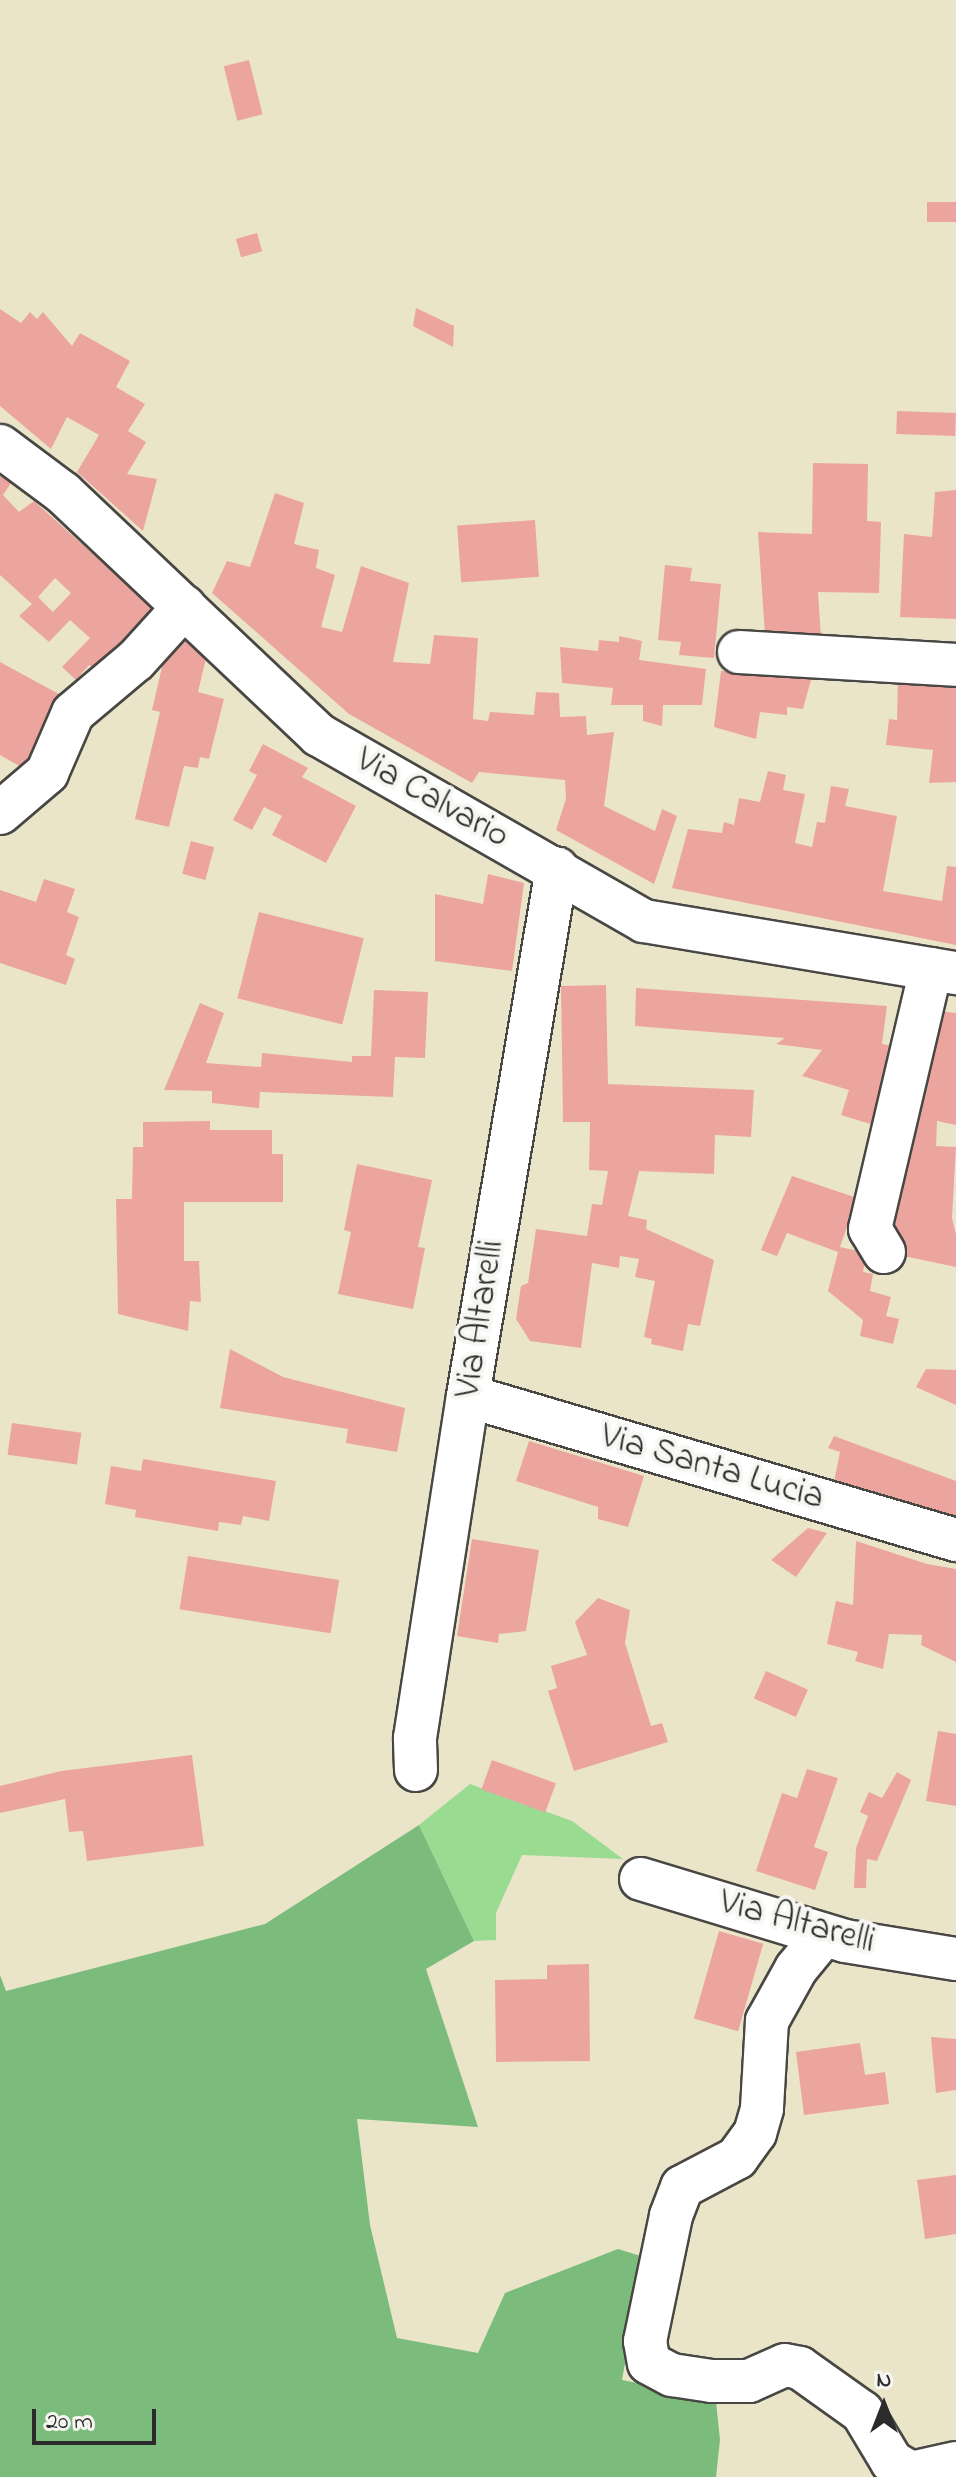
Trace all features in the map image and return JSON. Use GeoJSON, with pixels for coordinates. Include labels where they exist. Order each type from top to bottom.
{"type":"FeatureCollection","features":[{"type":"Feature","properties":{"kind":"street","name":"Via Calvario"},"geometry":{"type":"LineString","coordinates":[[0,446],[63,493],[319,735],[557,868],[644,921],[943,971]]}},
{"type":"Feature","properties":{"kind":"street"},"geometry":{"type":"LineString","coordinates":[[7,798],[47,773],[73,713],[136,660],[184,607]]}},
{"type":"Feature","properties":{"kind":"street"},"geometry":{"type":"LineString","coordinates":[[739,652],[956,665]]}},
{"type":"Feature","properties":{"kind":"street","name":"Via Altarelli"},"geometry":{"type":"LineString","coordinates":[[416,1770],[415,1738],[468,1396],[557,868]]}},
{"type":"Feature","properties":{"kind":"street"},"geometry":{"type":"LineString","coordinates":[[884,1252],[870,1229],[943,971]]}},
{"type":"Feature","properties":{"kind":"street","name":"Via Santa Lucia"},"geometry":{"type":"LineString","coordinates":[[468,1396],[956,1540]]}},
{"type":"Feature","properties":{"kind":"street","name":"Via Altarelli"},"geometry":{"type":"LineString","coordinates":[[641,1879],[824,1935],[956,1959]]}},
{"type":"Feature","properties":{"kind":"street"},"geometry":{"type":"LineString","coordinates":[[824,1935],[796,1969],[767,2021],[764,2094],[755,2133],[737,2158],[682,2187],[671,2216],[647,2326],[645,2341],[649,2363],[672,2375],[712,2381],[749,2381],[785,2365],[800,2368],[862,2412],[892,2462],[911,2473],[956,2463]]}},
{"type":"Feature","properties":{"kind":"green space"},"geometry":{"type":"Polygon","coordinates":[[[470,1784],[572,1821],[623,1859],[522,1855],[496,1913],[496,1940],[474,1941],[419,1825],[470,1784]]]}},
{"type":"Feature","properties":{"kind":"green space"},"geometry":{"type":"Polygon","coordinates":[[[419,1825],[474,1941],[426,1969],[478,2127],[357,2119],[370,2225],[397,2338],[478,2353],[505,2293],[618,2249],[644,2257],[622,2380],[684,2392],[715,2392],[720,2440],[716,2477],[0,2477],[0,1975],[6,1991],[265,1924],[419,1825]]]}},
{"type":"Feature","properties":{"kind":"building"},"geometry":{"type":"Polygon","coordinates":[[[249,60],[263,114],[237,121],[224,66],[249,60]]]}},
{"type":"Feature","properties":{"kind":"building"},"geometry":{"type":"Polygon","coordinates":[[[927,202],[956,202],[956,222],[927,222],[927,202]]]}},
{"type":"Feature","properties":{"kind":"building"},"geometry":{"type":"Polygon","coordinates":[[[257,233],[262,251],[241,257],[236,239],[257,233]]]}},
{"type":"Feature","properties":{"kind":"building"},"geometry":{"type":"Polygon","coordinates":[[[416,308],[454,326],[453,347],[413,326],[416,308]]]}},
{"type":"Feature","properties":{"kind":"building"},"geometry":{"type":"Polygon","coordinates":[[[0,309],[21,323],[30,312],[37,319],[43,312],[72,346],[80,333],[130,361],[116,387],[145,404],[128,431],[146,442],[127,474],[157,479],[143,531],[77,472],[99,435],[67,417],[51,449],[0,406],[0,309]]]}},
{"type":"Feature","properties":{"kind":"building"},"geometry":{"type":"Polygon","coordinates":[[[897,411],[956,413],[955,436],[896,434],[897,411]]]}},
{"type":"Feature","properties":{"kind":"building"},"geometry":{"type":"Polygon","coordinates":[[[813,463],[868,464],[867,521],[881,522],[879,593],[818,592],[821,638],[765,635],[758,532],[812,534],[813,463]]]}},
{"type":"Feature","properties":{"kind":"building"},"geometry":{"type":"Polygon","coordinates":[[[0,476],[11,483],[3,495],[19,512],[34,501],[160,614],[103,677],[89,665],[76,680],[62,667],[90,638],[70,620],[49,642],[19,616],[32,604],[0,575],[0,476]],[[55,578],[38,597],[53,612],[71,593],[55,578]]]}},
{"type":"Feature","properties":{"kind":"building"},"geometry":{"type":"Polygon","coordinates":[[[956,490],[956,619],[900,617],[904,534],[932,537],[935,492],[956,490]]]}},
{"type":"Feature","properties":{"kind":"building"},"geometry":{"type":"Polygon","coordinates":[[[275,493],[304,503],[294,544],[319,550],[316,568],[335,575],[321,627],[342,632],[361,566],[409,583],[393,662],[430,664],[434,635],[478,638],[473,719],[488,721],[490,712],[534,715],[536,692],[559,693],[560,717],[586,716],[587,735],[614,732],[604,806],[655,831],[662,809],[677,816],[654,884],[556,830],[566,799],[565,780],[479,772],[472,783],[349,714],[212,593],[227,561],[250,567],[275,493]]]}},
{"type":"Feature","properties":{"kind":"building"},"geometry":{"type":"Polygon","coordinates":[[[535,520],[539,577],[461,582],[457,525],[535,520]]]}},
{"type":"Feature","properties":{"kind":"building"},"geometry":{"type":"Polygon","coordinates":[[[665,565],[692,568],[690,581],[721,584],[714,658],[679,655],[681,642],[658,640],[665,565]]]}},
{"type":"Feature","properties":{"kind":"building"},"geometry":{"type":"Polygon","coordinates":[[[185,636],[206,658],[198,692],[224,699],[209,759],[200,757],[198,768],[184,766],[169,827],[135,819],[160,712],[152,710],[163,663],[185,636]]]}},
{"type":"Feature","properties":{"kind":"building"},"geometry":{"type":"Polygon","coordinates":[[[619,636],[642,641],[639,660],[706,669],[702,705],[663,705],[662,726],[643,721],[643,705],[611,705],[613,688],[562,683],[560,647],[598,651],[599,640],[619,642],[619,636]]]}},
{"type":"Feature","properties":{"kind":"building"},"geometry":{"type":"Polygon","coordinates":[[[0,662],[68,699],[28,771],[0,755],[0,662]]]}},
{"type":"Feature","properties":{"kind":"building"},"geometry":{"type":"Polygon","coordinates":[[[721,671],[812,676],[803,709],[787,707],[787,715],[760,712],[756,739],[714,727],[721,671]]]}},
{"type":"Feature","properties":{"kind":"building"},"geometry":{"type":"Polygon","coordinates":[[[898,678],[956,682],[956,782],[929,783],[933,750],[886,745],[889,719],[897,720],[898,678]]]}},
{"type":"Feature","properties":{"kind":"building"},"geometry":{"type":"Polygon","coordinates":[[[263,744],[308,768],[302,777],[356,806],[326,863],[272,835],[282,816],[264,807],[252,830],[233,820],[257,775],[249,771],[263,744]]]}},
{"type":"Feature","properties":{"kind":"building"},"geometry":{"type":"Polygon","coordinates":[[[768,771],[786,775],[783,790],[805,794],[795,843],[812,847],[817,822],[825,823],[831,786],[849,789],[845,806],[897,816],[883,891],[942,901],[947,866],[956,867],[956,945],[672,888],[688,829],[722,833],[724,822],[734,825],[739,798],[760,802],[768,771]]]}},
{"type":"Feature","properties":{"kind":"building"},"geometry":{"type":"Polygon","coordinates":[[[191,841],[214,847],[205,880],[182,874],[191,841]]]}},
{"type":"Feature","properties":{"kind":"building"},"geometry":{"type":"Polygon","coordinates":[[[488,874],[524,883],[512,971],[435,961],[435,894],[483,904],[488,874]]]}},
{"type":"Feature","properties":{"kind":"building"},"geometry":{"type":"Polygon","coordinates":[[[44,879],[75,889],[67,912],[79,917],[66,955],[75,959],[66,985],[0,963],[0,890],[36,902],[44,879]]]}},
{"type":"Feature","properties":{"kind":"building"},"geometry":{"type":"Polygon","coordinates":[[[259,912],[364,938],[342,1024],[237,998],[259,912]]]}},
{"type":"Feature","properties":{"kind":"building"},"geometry":{"type":"Polygon","coordinates":[[[606,985],[608,1084],[754,1090],[751,1137],[715,1135],[714,1174],[639,1171],[628,1216],[647,1220],[646,1229],[714,1260],[700,1326],[688,1324],[683,1351],[651,1344],[652,1339],[644,1337],[655,1281],[635,1277],[639,1259],[620,1256],[619,1268],[592,1263],[581,1348],[530,1341],[516,1319],[521,1286],[528,1283],[536,1229],[587,1236],[592,1204],[602,1205],[608,1171],[589,1170],[590,1122],[563,1122],[561,986],[606,985]]]}},
{"type":"Feature","properties":{"kind":"building"},"geometry":{"type":"Polygon","coordinates":[[[636,988],[887,1006],[882,1044],[899,1047],[877,1126],[841,1115],[849,1090],[802,1076],[822,1050],[776,1044],[785,1038],[635,1026],[636,988]]]}},
{"type":"Feature","properties":{"kind":"building"},"geometry":{"type":"Polygon","coordinates":[[[374,990],[428,992],[425,1058],[395,1057],[393,1097],[260,1092],[259,1108],[212,1103],[212,1091],[164,1090],[200,1003],[224,1013],[206,1063],[261,1067],[262,1053],[352,1062],[352,1056],[371,1056],[374,990]]]}},
{"type":"Feature","properties":{"kind":"building"},"geometry":{"type":"Polygon","coordinates":[[[938,1011],[956,1013],[956,1125],[937,1121],[936,1146],[956,1147],[952,1218],[956,1235],[956,1267],[894,1254],[887,1232],[938,1011]]]}},
{"type":"Feature","properties":{"kind":"building"},"geometry":{"type":"Polygon","coordinates":[[[210,1121],[210,1130],[272,1130],[272,1154],[283,1154],[283,1202],[184,1202],[184,1261],[199,1261],[201,1302],[190,1301],[188,1331],[118,1314],[116,1199],[132,1199],[133,1147],[143,1147],[143,1122],[210,1121]]]}},
{"type":"Feature","properties":{"kind":"building"},"geometry":{"type":"Polygon","coordinates":[[[357,1164],[432,1180],[418,1247],[425,1248],[413,1309],[338,1294],[351,1232],[344,1230],[357,1164]]]}},
{"type":"Feature","properties":{"kind":"building"},"geometry":{"type":"Polygon","coordinates":[[[792,1176],[857,1198],[840,1247],[867,1253],[863,1272],[873,1274],[870,1291],[891,1297],[886,1316],[899,1319],[893,1344],[860,1336],[863,1320],[828,1291],[838,1252],[787,1233],[777,1256],[761,1250],[792,1176]]]}},
{"type":"Feature","properties":{"kind":"building"},"geometry":{"type":"Polygon","coordinates":[[[230,1349],[283,1377],[405,1408],[397,1452],[346,1443],[348,1429],[220,1408],[230,1349]]]}},
{"type":"Feature","properties":{"kind":"building"},"geometry":{"type":"Polygon","coordinates":[[[926,1369],[956,1370],[956,1405],[916,1387],[926,1369]]]}},
{"type":"Feature","properties":{"kind":"building"},"geometry":{"type":"Polygon","coordinates":[[[12,1423],[81,1433],[77,1464],[8,1455],[12,1423]]]}},
{"type":"Feature","properties":{"kind":"building"},"geometry":{"type":"Polygon","coordinates":[[[834,1436],[956,1481],[956,1520],[834,1482],[840,1452],[828,1448],[834,1436]]]}},
{"type":"Feature","properties":{"kind":"building"},"geometry":{"type":"Polygon","coordinates":[[[529,1441],[644,1476],[628,1527],[598,1519],[598,1507],[516,1481],[529,1441]]]}},
{"type":"Feature","properties":{"kind":"building"},"geometry":{"type":"Polygon","coordinates":[[[143,1459],[276,1481],[269,1521],[243,1516],[241,1525],[219,1522],[218,1531],[135,1517],[136,1510],[105,1504],[111,1466],[141,1471],[143,1459]]]}},
{"type":"Feature","properties":{"kind":"building"},"geometry":{"type":"Polygon","coordinates":[[[808,1528],[827,1533],[796,1577],[771,1560],[808,1528]]]}},
{"type":"Feature","properties":{"kind":"building"},"geometry":{"type":"Polygon","coordinates":[[[472,1539],[539,1550],[526,1631],[499,1634],[498,1643],[457,1636],[472,1539]]]}},
{"type":"Feature","properties":{"kind":"building"},"geometry":{"type":"Polygon","coordinates":[[[856,1541],[927,1564],[956,1569],[956,1662],[921,1645],[922,1635],[889,1634],[883,1669],[855,1661],[858,1652],[827,1644],[836,1601],[853,1605],[856,1541]]]}},
{"type":"Feature","properties":{"kind":"building"},"geometry":{"type":"Polygon","coordinates":[[[188,1556],[339,1580],[331,1633],[180,1609],[188,1556]]]}},
{"type":"Feature","properties":{"kind":"building"},"geometry":{"type":"Polygon","coordinates":[[[598,1598],[630,1610],[625,1643],[651,1726],[662,1723],[668,1742],[574,1771],[548,1691],[557,1688],[551,1666],[587,1655],[575,1622],[598,1598]]]}},
{"type":"Feature","properties":{"kind":"building"},"geometry":{"type":"Polygon","coordinates":[[[766,1671],[808,1690],[796,1717],[754,1698],[766,1671]]]}},
{"type":"Feature","properties":{"kind":"building"},"geometry":{"type":"Polygon","coordinates":[[[938,1731],[956,1734],[956,1806],[926,1801],[938,1731]]]}},
{"type":"Feature","properties":{"kind":"building"},"geometry":{"type":"Polygon","coordinates":[[[192,1755],[204,1846],[87,1861],[83,1831],[69,1832],[65,1799],[0,1813],[0,1786],[61,1771],[192,1755]]]}},
{"type":"Feature","properties":{"kind":"building"},"geometry":{"type":"Polygon","coordinates":[[[492,1760],[556,1783],[545,1812],[481,1789],[492,1760]]]}},
{"type":"Feature","properties":{"kind":"building"},"geometry":{"type":"Polygon","coordinates":[[[807,1769],[838,1778],[814,1847],[828,1852],[815,1890],[756,1871],[782,1793],[797,1798],[807,1769]]]}},
{"type":"Feature","properties":{"kind":"building"},"geometry":{"type":"Polygon","coordinates":[[[897,1772],[911,1780],[877,1861],[867,1859],[866,1888],[854,1888],[856,1848],[868,1816],[860,1812],[869,1792],[882,1798],[897,1772]]]}},
{"type":"Feature","properties":{"kind":"building"},"geometry":{"type":"Polygon","coordinates":[[[719,1931],[763,1944],[738,2031],[694,2018],[719,1931]]]}},
{"type":"Feature","properties":{"kind":"building"},"geometry":{"type":"Polygon","coordinates":[[[589,1964],[590,2061],[496,2062],[495,1980],[547,1979],[547,1965],[589,1964]]]}},
{"type":"Feature","properties":{"kind":"building"},"geometry":{"type":"Polygon","coordinates":[[[931,2037],[956,2039],[956,2090],[936,2093],[931,2037]]]}},
{"type":"Feature","properties":{"kind":"building"},"geometry":{"type":"Polygon","coordinates":[[[860,2043],[865,2075],[885,2072],[889,2104],[804,2115],[796,2052],[860,2043]]]}},
{"type":"Feature","properties":{"kind":"building"},"geometry":{"type":"Polygon","coordinates":[[[956,2175],[956,2234],[925,2239],[917,2180],[956,2175]]]}}]}
